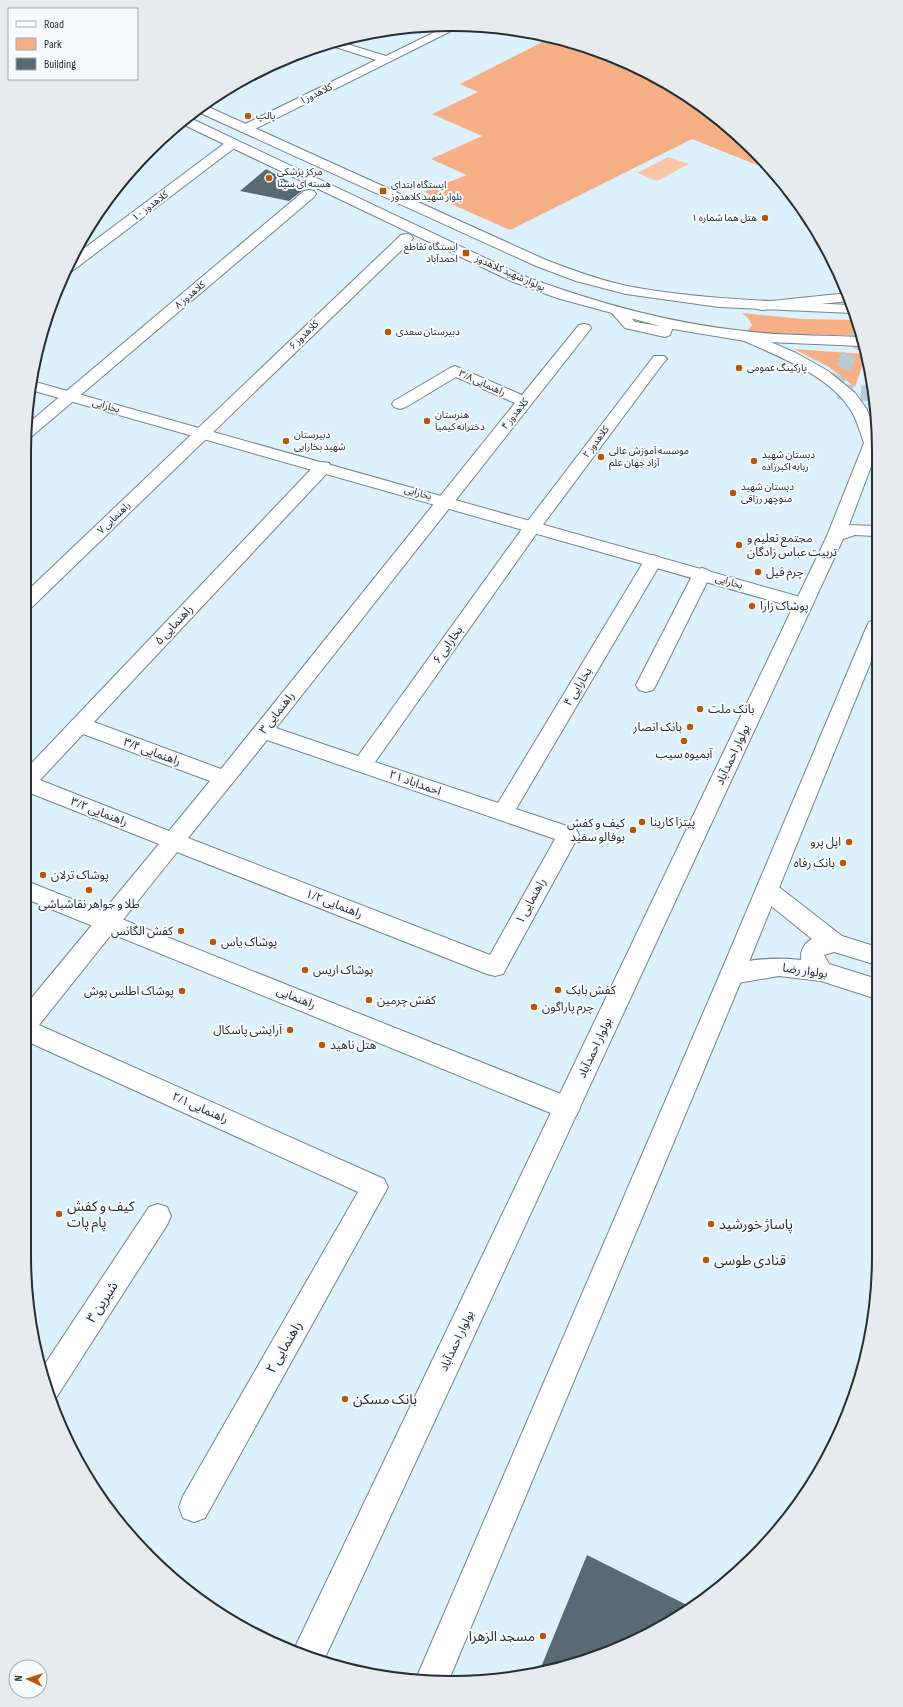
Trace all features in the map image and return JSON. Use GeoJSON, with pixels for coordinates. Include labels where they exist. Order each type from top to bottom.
{"type":"FeatureCollection","features":[{"type":"Feature","properties":{"kind":"street","name":"کلاهدوز۱"},"geometry":{"type":"LineString","coordinates":[[245,129],[445,31]]}},
{"type":"Feature","properties":{"kind":"street"},"geometry":{"type":"LineString","coordinates":[[340,46],[387,60]]}},
{"type":"Feature","properties":{"kind":"street","name":"بولوار شهید کلاهدوز"},"geometry":{"type":"LineString","coordinates":[[206,111],[534,260],[581,278],[626,290],[719,303],[847,309]]}},
{"type":"Feature","properties":{"kind":"street","name":"بولوار شهید کلاهدوز"},"geometry":{"type":"LineString","coordinates":[[190,123],[516,278],[562,296],[618,312],[630,325],[665,332],[667,324],[718,332]]}},
{"type":"Feature","properties":{"kind":"street","name":"کلاهدوز ۱۰"},"geometry":{"type":"LineString","coordinates":[[77,261],[234,143]]}},
{"type":"Feature","properties":{"kind":"street","name":"کلاهدوز ۸"},"geometry":{"type":"LineString","coordinates":[[32,428],[309,194]]}},
{"type":"Feature","properties":{"kind":"street","name":"کلاهدوز ۶"},"geometry":{"type":"LineString","coordinates":[[203,433],[406,238]]}},
{"type":"Feature","properties":{"kind":"street"},"geometry":{"type":"LineString","coordinates":[[762,306],[843,298]]}},
{"type":"Feature","properties":{"kind":"street"},"geometry":{"type":"LineString","coordinates":[[718,332],[730,328],[737,319],[730,309],[719,303]]}},
{"type":"Feature","properties":{"kind":"street","name":"کلاهدوز ۴"},"geometry":{"type":"LineString","coordinates":[[445,500],[584,328]]}},
{"type":"Feature","properties":{"kind":"street"},"geometry":{"type":"LineString","coordinates":[[718,332],[745,336],[858,342]]}},
{"type":"Feature","properties":{"kind":"street"},"geometry":{"type":"LineString","coordinates":[[745,336],[788,354],[824,376],[847,393],[858,408],[871,435]]}},
{"type":"Feature","properties":{"kind":"street","name":"کلاهدوز ۲"},"geometry":{"type":"LineString","coordinates":[[533,526],[659,359]]}},
{"type":"Feature","properties":{"kind":"street","name":"راهنمایی ۳/۸"},"geometry":{"type":"LineString","coordinates":[[400,404],[455,371],[525,402]]}},
{"type":"Feature","properties":{"kind":"street","name":"بخارایی"},"geometry":{"type":"LineString","coordinates":[[36,387],[445,500],[804,604]]}},
{"type":"Feature","properties":{"kind":"street","name":"راهنمایی ۷"},"geometry":{"type":"LineString","coordinates":[[31,597],[203,433]]}},
{"type":"Feature","properties":{"kind":"street","name":"بولوار احمدآباد"},"geometry":{"type":"LineString","coordinates":[[310,1652],[836,536],[872,446]]}},
{"type":"Feature","properties":{"kind":"street","name":"راهنمایی ۵"},"geometry":{"type":"LineString","coordinates":[[31,777],[323,467]]}},
{"type":"Feature","properties":{"kind":"street","name":"راهنمایی ۳"},"geometry":{"type":"LineString","coordinates":[[31,1016],[106,922],[263,731],[445,500]]}},
{"type":"Feature","properties":{"kind":"street","name":"بخارایی ۶"},"geometry":{"type":"LineString","coordinates":[[362,765],[533,526]]}},
{"type":"Feature","properties":{"kind":"street"},"geometry":{"type":"LineString","coordinates":[[836,536],[853,529],[872,531]]}},
{"type":"Feature","properties":{"kind":"street","name":"بخارایی ۴"},"geometry":{"type":"LineString","coordinates":[[503,813],[654,560]]}},
{"type":"Feature","properties":{"kind":"street"},"geometry":{"type":"LineString","coordinates":[[646,685],[702,574]]}},
{"type":"Feature","properties":{"kind":"street"},"geometry":{"type":"LineString","coordinates":[[433,1675],[732,974],[872,636]]}},
{"type":"Feature","properties":{"kind":"street","name":"راهنمایی ۳/۴"},"geometry":{"type":"LineString","coordinates":[[80,725],[224,778]]}},
{"type":"Feature","properties":{"kind":"street","name":"احمداباد ۲۱"},"geometry":{"type":"LineString","coordinates":[[263,731],[568,835]]}},
{"type":"Feature","properties":{"kind":"street","name":"راهنمایی ۳/۲"},"geometry":{"type":"LineString","coordinates":[[31,785],[173,841]]}},
{"type":"Feature","properties":{"kind":"street","name":"راهنمایی ۱"},"geometry":{"type":"LineString","coordinates":[[495,967],[568,835]]}},
{"type":"Feature","properties":{"kind":"street","name":"راهنمایی ۱/۲"},"geometry":{"type":"LineString","coordinates":[[173,841],[495,967]]}},
{"type":"Feature","properties":{"kind":"street"},"geometry":{"type":"LineString","coordinates":[[767,890],[834,943]]}},
{"type":"Feature","properties":{"kind":"street","name":"راهنمایی"},"geometry":{"type":"LineString","coordinates":[[31,893],[567,1108]]}},
{"type":"Feature","properties":{"kind":"street"},"geometry":{"type":"LineString","coordinates":[[821,971],[813,964],[811,955],[815,947],[823,943],[834,943],[872,954]]}},
{"type":"Feature","properties":{"kind":"street","name":"بولوار رضا"},"geometry":{"type":"LineString","coordinates":[[732,974],[780,967],[821,971],[872,987]]}},
{"type":"Feature","properties":{"kind":"street","name":"راهنمایی ۲/۱"},"geometry":{"type":"LineString","coordinates":[[31,1032],[375,1187]]}},
{"type":"Feature","properties":{"kind":"street","name":"راهنمایی ۲"},"geometry":{"type":"LineString","coordinates":[[194,1507],[375,1187]]}},
{"type":"Feature","properties":{"kind":"street","name":"شیرین ۳"},"geometry":{"type":"LineString","coordinates":[[50,1382],[158,1216]]}},
{"type":"Feature","properties":{"kind":"green space"},"geometry":{"type":"Polygon","coordinates":[[[544,41],[560,45],[587,53],[612,63],[662,87],[685,102],[729,135],[761,167],[692,139],[510,230],[424,192],[467,175],[431,159],[482,136],[432,114],[478,92],[460,84],[544,41]]]}},
{"type":"Feature","properties":{"kind":"green space"},"geometry":{"type":"Polygon","coordinates":[[[742,313],[803,319],[851,320],[856,336],[750,332],[748,330],[752,325],[748,318],[742,313]]]}},
{"type":"Feature","properties":{"kind":"green space"},"geometry":{"type":"Polygon","coordinates":[[[794,349],[860,354],[863,364],[855,387],[829,367],[794,349]]]}},
{"type":"Feature","properties":{"kind":"shaded area"},"geometry":{"type":"Polygon","coordinates":[[[668,157],[689,164],[657,181],[637,173],[668,157]]]}},
{"type":"Feature","properties":{"kind":"building","name":"مرکز پزشکی هسته ای سینا"},"geometry":{"type":"Polygon","coordinates":[[[266,169],[303,190],[289,201],[240,191],[266,169]]]}},
{"type":"Feature","properties":{"kind":"building"},"geometry":{"type":"Polygon","coordinates":[[[587,1555],[686,1604],[662,1620],[612,1644],[587,1654],[541,1666],[587,1555]]]}},
{"type":"Feature","properties":{"kind":"tunnel"},"geometry":{"type":"LineString","coordinates":[[857,339],[832,391],[867,393]]}},
{"type":"Feature","properties":{"kind":"place","name":"پالپ"},"geometry":{"type":"Point","coordinates":[248,116]}},
{"type":"Feature","properties":{"kind":"place","name":"مرکز پزشکی هسته ای سینا"},"geometry":{"type":"Point","coordinates":[269,178]}},
{"type":"Feature","properties":{"kind":"place","name":"ایستگاه ابتدای بلوار شهید کلاهدوز"},"geometry":{"type":"Point","coordinates":[383,191]}},
{"type":"Feature","properties":{"kind":"place","name":"هتل هما شماره ۱"},"geometry":{"type":"Point","coordinates":[765,218]}},
{"type":"Feature","properties":{"kind":"place","name":"ایستگاه تقاطع احمدآباد"},"geometry":{"type":"Point","coordinates":[466,253]}},
{"type":"Feature","properties":{"kind":"place","name":"دبیرستان سعدی"},"geometry":{"type":"Point","coordinates":[388,332]}},
{"type":"Feature","properties":{"kind":"place","name":"پارکینگ عمومی"},"geometry":{"type":"Point","coordinates":[739,368]}},
{"type":"Feature","properties":{"kind":"place","name":"هنرستان دخترانه کیمیا"},"geometry":{"type":"Point","coordinates":[427,421]}},
{"type":"Feature","properties":{"kind":"place","name":"دبیرستان شهید بخارایی"},"geometry":{"type":"Point","coordinates":[286,441]}},
{"type":"Feature","properties":{"kind":"place","name":"موسسه آموزش عالی آزاد جهان علم"},"geometry":{"type":"Point","coordinates":[601,457]}},
{"type":"Feature","properties":{"kind":"place","name":"دبستان شهید ربابه اکبرزاده"},"geometry":{"type":"Point","coordinates":[754,461]}},
{"type":"Feature","properties":{"kind":"place","name":"دبستان شهید منوچهر رزاقی"},"geometry":{"type":"Point","coordinates":[733,493]}},
{"type":"Feature","properties":{"kind":"place","name":"مجتمع تعلیم و تربیت عباس زادگان"},"geometry":{"type":"Point","coordinates":[739,545]}},
{"type":"Feature","properties":{"kind":"place","name":"چرم فیل"},"geometry":{"type":"Point","coordinates":[758,572]}},
{"type":"Feature","properties":{"kind":"place","name":"پوشاک زارا"},"geometry":{"type":"Point","coordinates":[752,606]}},
{"type":"Feature","properties":{"kind":"place","name":"بانک ملت"},"geometry":{"type":"Point","coordinates":[700,709]}},
{"type":"Feature","properties":{"kind":"place","name":"بانک انصار"},"geometry":{"type":"Point","coordinates":[690,727]}},
{"type":"Feature","properties":{"kind":"place","name":"آبمیوه سیب"},"geometry":{"type":"Point","coordinates":[684,741]}},
{"type":"Feature","properties":{"kind":"place","name":"پیتزا کارینا"},"geometry":{"type":"Point","coordinates":[642,822]}},
{"type":"Feature","properties":{"kind":"place","name":"کیف و کفش بوفالو سفید"},"geometry":{"type":"Point","coordinates":[633,830]}},
{"type":"Feature","properties":{"kind":"place","name":"اپل پرو"},"geometry":{"type":"Point","coordinates":[849,842]}},
{"type":"Feature","properties":{"kind":"place","name":"بانک رفاه"},"geometry":{"type":"Point","coordinates":[843,863]}},
{"type":"Feature","properties":{"kind":"place","name":"پوشاک ترلان"},"geometry":{"type":"Point","coordinates":[43,875]}},
{"type":"Feature","properties":{"kind":"place","name":"طلا و جواهر نقاشباشی"},"geometry":{"type":"Point","coordinates":[89,890]}},
{"type":"Feature","properties":{"kind":"place","name":"کفش الگانس"},"geometry":{"type":"Point","coordinates":[181,931]}},
{"type":"Feature","properties":{"kind":"place","name":"پوشاک یاس"},"geometry":{"type":"Point","coordinates":[213,942]}},
{"type":"Feature","properties":{"kind":"place","name":"پوشاک اریس"},"geometry":{"type":"Point","coordinates":[305,970]}},
{"type":"Feature","properties":{"kind":"place","name":"کفش بابک"},"geometry":{"type":"Point","coordinates":[558,990]}},
{"type":"Feature","properties":{"kind":"place","name":"پوشاک اطلس پوش"},"geometry":{"type":"Point","coordinates":[182,991]}},
{"type":"Feature","properties":{"kind":"place","name":"کفش چرمین"},"geometry":{"type":"Point","coordinates":[369,1000]}},
{"type":"Feature","properties":{"kind":"place","name":"چرم پاراگون"},"geometry":{"type":"Point","coordinates":[534,1007]}},
{"type":"Feature","properties":{"kind":"place","name":"آرایشی پاسکال"},"geometry":{"type":"Point","coordinates":[290,1030]}},
{"type":"Feature","properties":{"kind":"place","name":"هتل ناهید"},"geometry":{"type":"Point","coordinates":[322,1045]}},
{"type":"Feature","properties":{"kind":"place","name":"کیف و کفش پام پات"},"geometry":{"type":"Point","coordinates":[59,1214]}},
{"type":"Feature","properties":{"kind":"place","name":"پاساژ خورشید"},"geometry":{"type":"Point","coordinates":[711,1224]}},
{"type":"Feature","properties":{"kind":"place","name":"قنادی طوسی"},"geometry":{"type":"Point","coordinates":[706,1260]}},
{"type":"Feature","properties":{"kind":"place","name":"بانک مسکن"},"geometry":{"type":"Point","coordinates":[345,1399]}},
{"type":"Feature","properties":{"kind":"place","name":"مسجد الزهرا"},"geometry":{"type":"Point","coordinates":[543,1636]}}]}
